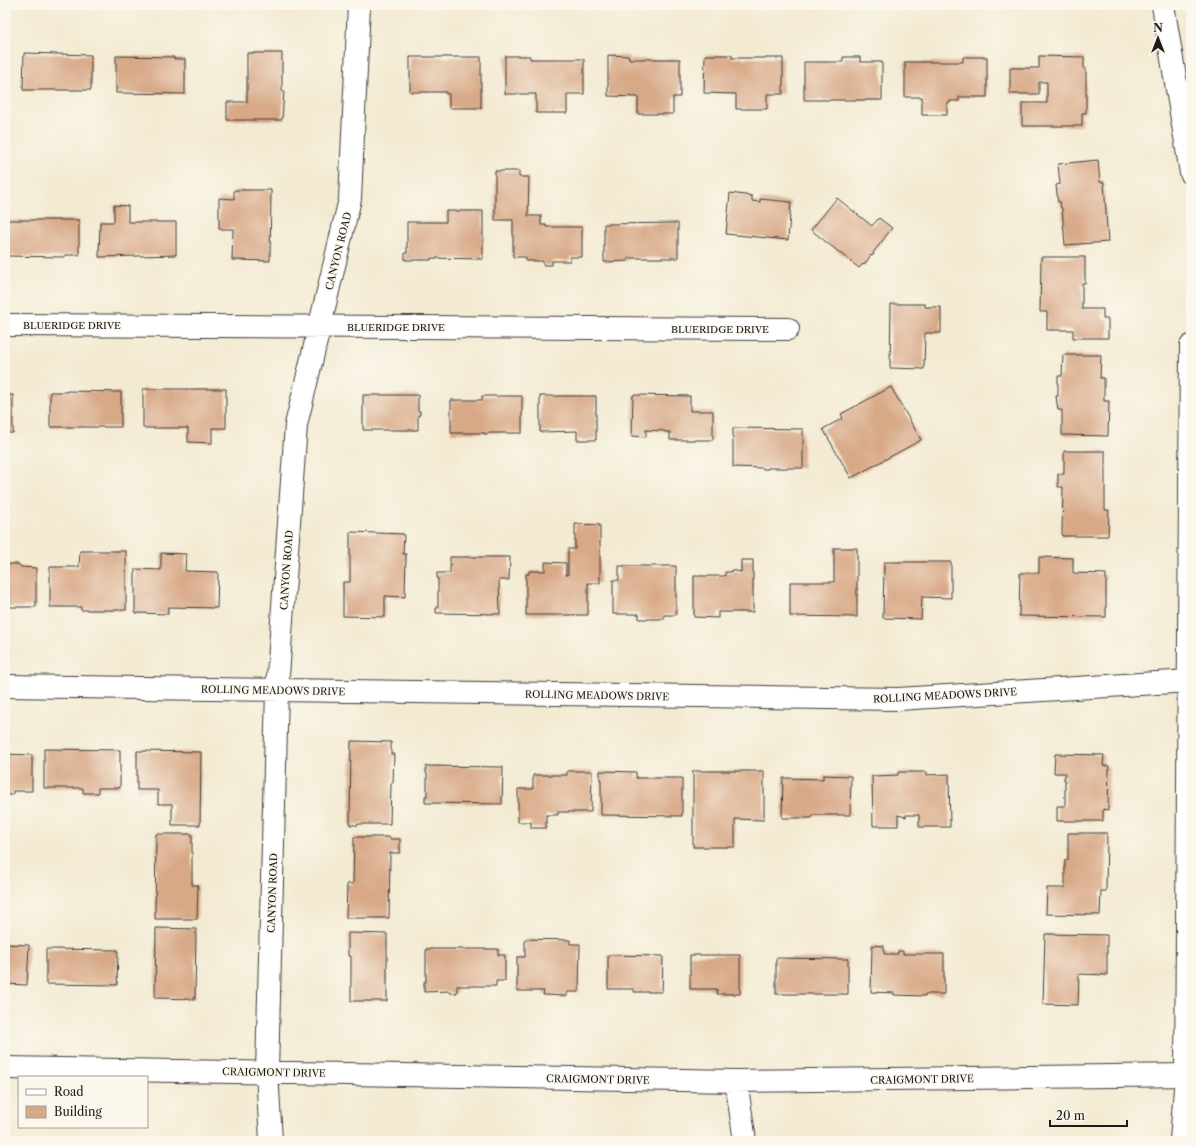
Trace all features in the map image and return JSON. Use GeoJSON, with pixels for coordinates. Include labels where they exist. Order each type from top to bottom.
{"type":"FeatureCollection","features":[{"type":"Feature","properties":{"kind":"street","name":"CANYON ROAD"},"geometry":{"type":"LineString","coordinates":[[271,1141],[267,1072],[278,690],[296,425],[350,199],[359,5]]}},
{"type":"Feature","properties":{"kind":"street"},"geometry":{"type":"LineString","coordinates":[[1163,5],[1191,173]]}},
{"type":"Feature","properties":{"kind":"street","name":"BLUERIDGE DRIVE"},"geometry":{"type":"LineString","coordinates":[[5,325],[788,329]]}},
{"type":"Feature","properties":{"kind":"street"},"geometry":{"type":"LineString","coordinates":[[1181,1141],[1189,1075],[1191,346]]}},
{"type":"Feature","properties":{"kind":"street","name":"ROLLING MEADOWS DRIVE"},"geometry":{"type":"LineString","coordinates":[[5,686],[898,699],[1189,681]]}},
{"type":"Feature","properties":{"kind":"street","name":"CRAIGMONT DRIVE"},"geometry":{"type":"LineString","coordinates":[[5,1068],[736,1081],[1189,1075]]}},
{"type":"Feature","properties":{"kind":"street"},"geometry":{"type":"LineString","coordinates":[[736,1081],[745,1141]]}},
{"type":"Feature","properties":{"kind":"building"},"geometry":{"type":"Polygon","coordinates":[[[24,53],[91,55],[91,90],[23,90],[24,53]]]}},
{"type":"Feature","properties":{"kind":"building"},"geometry":{"type":"Polygon","coordinates":[[[247,53],[282,53],[282,91],[284,91],[282,120],[227,120],[227,102],[247,102],[247,53]]]}},
{"type":"Feature","properties":{"kind":"building"},"geometry":{"type":"Polygon","coordinates":[[[608,55],[629,56],[629,59],[680,59],[680,97],[673,97],[673,114],[638,114],[638,97],[608,96],[608,55]]]}},
{"type":"Feature","properties":{"kind":"building"},"geometry":{"type":"Polygon","coordinates":[[[705,55],[732,55],[732,58],[783,58],[783,94],[767,94],[767,109],[736,109],[736,94],[704,93],[705,55]]]}},
{"type":"Feature","properties":{"kind":"building"},"geometry":{"type":"Polygon","coordinates":[[[116,56],[174,57],[174,59],[185,59],[185,94],[116,93],[116,56]]]}},
{"type":"Feature","properties":{"kind":"building"},"geometry":{"type":"Polygon","coordinates":[[[505,56],[530,56],[530,59],[584,59],[584,94],[567,94],[567,113],[536,113],[536,94],[505,94],[505,56]]]}},
{"type":"Feature","properties":{"kind":"building"},"geometry":{"type":"Polygon","coordinates":[[[1039,56],[1084,57],[1084,69],[1086,69],[1086,113],[1082,113],[1082,126],[1022,126],[1022,103],[1047,103],[1047,82],[1039,82],[1039,94],[1010,94],[1010,68],[1039,68],[1039,56]]]}},
{"type":"Feature","properties":{"kind":"building"},"geometry":{"type":"Polygon","coordinates":[[[410,57],[481,57],[481,108],[449,108],[449,94],[446,94],[446,92],[410,92],[410,57]]]}},
{"type":"Feature","properties":{"kind":"building"},"geometry":{"type":"Polygon","coordinates":[[[843,57],[860,57],[860,62],[882,62],[882,100],[804,100],[804,62],[843,62],[843,57]]]}},
{"type":"Feature","properties":{"kind":"building"},"geometry":{"type":"Polygon","coordinates":[[[963,57],[987,57],[987,97],[959,97],[959,101],[950,101],[950,103],[947,103],[947,115],[922,115],[922,97],[905,97],[905,62],[963,62],[963,57]]]}},
{"type":"Feature","properties":{"kind":"building"},"geometry":{"type":"Polygon","coordinates":[[[1098,160],[1100,182],[1104,182],[1108,242],[1065,245],[1062,208],[1060,204],[1061,202],[1058,202],[1056,185],[1060,184],[1058,164],[1098,160]]]}},
{"type":"Feature","properties":{"kind":"building"},"geometry":{"type":"Polygon","coordinates":[[[495,171],[519,171],[519,177],[529,177],[528,216],[541,216],[541,225],[546,225],[546,227],[582,227],[582,257],[570,257],[570,261],[552,261],[552,265],[543,265],[543,261],[526,261],[526,257],[513,257],[513,220],[495,220],[495,171]]]}},
{"type":"Feature","properties":{"kind":"building"},"geometry":{"type":"Polygon","coordinates":[[[234,190],[271,190],[270,261],[232,260],[233,229],[219,229],[219,198],[234,199],[234,190]]]}},
{"type":"Feature","properties":{"kind":"building"},"geometry":{"type":"Polygon","coordinates":[[[730,193],[752,196],[752,201],[760,202],[760,199],[791,202],[788,240],[726,234],[730,193]]]}},
{"type":"Feature","properties":{"kind":"building"},"geometry":{"type":"Polygon","coordinates":[[[837,198],[872,226],[879,218],[892,228],[873,253],[874,254],[872,256],[871,255],[864,265],[863,264],[859,268],[811,230],[837,198]]]}},
{"type":"Feature","properties":{"kind":"building"},"geometry":{"type":"Polygon","coordinates":[[[114,205],[128,206],[128,222],[176,222],[176,255],[99,257],[100,222],[114,222],[114,205]]]}},
{"type":"Feature","properties":{"kind":"building"},"geometry":{"type":"Polygon","coordinates":[[[446,211],[483,211],[483,259],[431,258],[431,260],[405,260],[405,253],[407,253],[407,222],[446,222],[446,211]]]}},
{"type":"Feature","properties":{"kind":"building"},"geometry":{"type":"Polygon","coordinates":[[[6,220],[79,220],[79,255],[65,255],[65,257],[6,256],[6,220]]]}},
{"type":"Feature","properties":{"kind":"building"},"geometry":{"type":"Polygon","coordinates":[[[678,223],[678,258],[628,258],[628,261],[604,262],[604,224],[678,223]]]}},
{"type":"Feature","properties":{"kind":"building"},"geometry":{"type":"Polygon","coordinates":[[[1041,257],[1085,257],[1085,283],[1082,283],[1082,309],[1103,309],[1103,319],[1108,319],[1108,338],[1073,338],[1073,330],[1047,330],[1047,312],[1040,312],[1041,257]]]}},
{"type":"Feature","properties":{"kind":"building"},"geometry":{"type":"Polygon","coordinates":[[[891,304],[925,304],[925,307],[941,307],[941,333],[925,333],[924,369],[890,368],[891,304]]]}},
{"type":"Feature","properties":{"kind":"building"},"geometry":{"type":"Polygon","coordinates":[[[1063,355],[1101,355],[1100,378],[1104,378],[1104,401],[1109,401],[1108,436],[1062,435],[1062,410],[1058,410],[1056,396],[1058,396],[1058,376],[1062,376],[1063,355]]]}},
{"type":"Feature","properties":{"kind":"building"},"geometry":{"type":"Polygon","coordinates":[[[891,387],[921,440],[851,478],[823,429],[843,418],[841,414],[891,387]]]}},
{"type":"Feature","properties":{"kind":"building"},"geometry":{"type":"Polygon","coordinates":[[[143,389],[226,389],[226,428],[212,428],[212,443],[188,442],[188,428],[143,428],[143,389]]]}},
{"type":"Feature","properties":{"kind":"building"},"geometry":{"type":"Polygon","coordinates":[[[50,392],[121,392],[121,427],[50,427],[50,392]]]}},
{"type":"Feature","properties":{"kind":"building"},"geometry":{"type":"Polygon","coordinates":[[[5,395],[13,395],[13,433],[5,433],[5,395]]]}},
{"type":"Feature","properties":{"kind":"building"},"geometry":{"type":"Polygon","coordinates":[[[363,395],[418,395],[418,411],[420,411],[420,415],[418,415],[418,430],[363,430],[363,395]]]}},
{"type":"Feature","properties":{"kind":"building"},"geometry":{"type":"Polygon","coordinates":[[[633,395],[690,396],[690,411],[713,411],[713,440],[670,440],[670,432],[646,430],[646,437],[632,436],[633,395]]]}},
{"type":"Feature","properties":{"kind":"building"},"geometry":{"type":"Polygon","coordinates":[[[482,396],[522,396],[522,433],[451,433],[451,400],[482,400],[482,396]]]}},
{"type":"Feature","properties":{"kind":"building"},"geometry":{"type":"Polygon","coordinates":[[[540,396],[596,396],[596,440],[577,440],[577,431],[540,432],[540,396]]]}},
{"type":"Feature","properties":{"kind":"building"},"geometry":{"type":"Polygon","coordinates":[[[733,428],[803,429],[803,468],[763,469],[733,467],[733,428]]]}},
{"type":"Feature","properties":{"kind":"building"},"geometry":{"type":"Polygon","coordinates":[[[1064,451],[1105,451],[1105,510],[1109,510],[1108,536],[1062,536],[1063,487],[1058,487],[1058,474],[1064,474],[1064,451]]]}},
{"type":"Feature","properties":{"kind":"building"},"geometry":{"type":"Polygon","coordinates":[[[575,524],[600,525],[600,583],[588,583],[588,615],[526,615],[526,574],[529,574],[529,571],[545,571],[545,562],[566,563],[566,575],[568,575],[568,549],[575,549],[575,524]]]}},
{"type":"Feature","properties":{"kind":"building"},"geometry":{"type":"Polygon","coordinates":[[[350,532],[404,534],[403,554],[406,554],[405,597],[385,596],[385,617],[343,616],[343,582],[350,582],[350,532]]]}},
{"type":"Feature","properties":{"kind":"building"},"geometry":{"type":"Polygon","coordinates":[[[834,548],[857,548],[857,617],[790,616],[790,582],[834,582],[834,548]]]}},
{"type":"Feature","properties":{"kind":"building"},"geometry":{"type":"Polygon","coordinates":[[[80,551],[126,551],[126,610],[81,610],[81,607],[50,607],[50,567],[79,567],[80,551]]]}},
{"type":"Feature","properties":{"kind":"building"},"geometry":{"type":"Polygon","coordinates":[[[161,553],[186,554],[185,571],[218,572],[217,608],[168,607],[168,614],[135,613],[135,569],[161,570],[161,553]]]}},
{"type":"Feature","properties":{"kind":"building"},"geometry":{"type":"Polygon","coordinates":[[[450,557],[510,557],[509,580],[499,580],[500,614],[436,613],[436,608],[438,608],[437,573],[450,573],[450,557]]]}},
{"type":"Feature","properties":{"kind":"building"},"geometry":{"type":"Polygon","coordinates":[[[1039,557],[1073,558],[1073,573],[1106,574],[1106,617],[1019,616],[1020,573],[1039,573],[1039,557]]]}},
{"type":"Feature","properties":{"kind":"building"},"geometry":{"type":"Polygon","coordinates":[[[741,560],[753,560],[753,612],[718,612],[718,618],[694,617],[694,576],[725,576],[725,572],[731,572],[731,570],[741,572],[741,560]]]}},
{"type":"Feature","properties":{"kind":"building"},"geometry":{"type":"Polygon","coordinates":[[[884,562],[951,562],[951,598],[922,597],[921,619],[883,618],[884,562]]]}},
{"type":"Feature","properties":{"kind":"building"},"geometry":{"type":"Polygon","coordinates":[[[10,564],[18,564],[21,567],[36,568],[36,607],[5,607],[5,567],[10,564]]]}},
{"type":"Feature","properties":{"kind":"building"},"geometry":{"type":"Polygon","coordinates":[[[619,566],[676,566],[676,615],[664,615],[664,619],[639,619],[639,614],[613,614],[613,580],[619,580],[619,566]]]}},
{"type":"Feature","properties":{"kind":"building"},"geometry":{"type":"Polygon","coordinates":[[[351,741],[391,742],[391,754],[394,754],[393,783],[391,783],[390,824],[350,825],[351,741]]]}},
{"type":"Feature","properties":{"kind":"building"},"geometry":{"type":"Polygon","coordinates":[[[44,749],[120,750],[120,788],[98,788],[98,793],[83,793],[83,788],[44,788],[44,749]]]}},
{"type":"Feature","properties":{"kind":"building"},"geometry":{"type":"Polygon","coordinates":[[[137,751],[201,752],[200,825],[172,825],[172,804],[158,804],[158,790],[137,790],[137,751]]]}},
{"type":"Feature","properties":{"kind":"building"},"geometry":{"type":"Polygon","coordinates":[[[5,754],[32,755],[32,791],[13,791],[13,795],[5,795],[5,754]]]}},
{"type":"Feature","properties":{"kind":"building"},"geometry":{"type":"Polygon","coordinates":[[[1055,754],[1104,755],[1103,766],[1109,766],[1108,810],[1103,809],[1103,821],[1057,821],[1057,806],[1065,806],[1065,773],[1054,773],[1055,754]]]}},
{"type":"Feature","properties":{"kind":"building"},"geometry":{"type":"Polygon","coordinates":[[[426,766],[503,767],[502,804],[425,803],[425,796],[427,796],[426,766]]]}},
{"type":"Feature","properties":{"kind":"building"},"geometry":{"type":"Polygon","coordinates":[[[567,771],[592,771],[591,812],[558,812],[558,815],[546,815],[546,828],[531,828],[531,822],[518,822],[518,789],[533,789],[533,775],[567,775],[567,771]]]}},
{"type":"Feature","properties":{"kind":"building"},"geometry":{"type":"Polygon","coordinates":[[[600,771],[636,772],[636,778],[682,778],[682,816],[601,815],[600,771]]]}},
{"type":"Feature","properties":{"kind":"building"},"geometry":{"type":"Polygon","coordinates":[[[693,771],[764,771],[764,820],[735,819],[735,847],[693,847],[693,771]]]}},
{"type":"Feature","properties":{"kind":"building"},"geometry":{"type":"Polygon","coordinates":[[[898,772],[927,772],[927,775],[949,774],[950,827],[919,827],[919,815],[906,815],[906,817],[898,815],[898,826],[873,826],[872,776],[898,775],[898,772]]]}},
{"type":"Feature","properties":{"kind":"building"},"geometry":{"type":"Polygon","coordinates":[[[823,775],[851,776],[850,815],[812,815],[812,818],[782,818],[783,778],[823,779],[823,775]]]}},
{"type":"Feature","properties":{"kind":"building"},"geometry":{"type":"Polygon","coordinates":[[[1068,833],[1107,833],[1106,891],[1101,891],[1100,915],[1046,914],[1047,888],[1065,888],[1065,860],[1068,860],[1068,833]]]}},
{"type":"Feature","properties":{"kind":"building"},"geometry":{"type":"Polygon","coordinates":[[[156,834],[192,834],[192,885],[198,885],[197,919],[155,919],[156,834]]]}},
{"type":"Feature","properties":{"kind":"building"},"geometry":{"type":"Polygon","coordinates":[[[354,837],[390,837],[390,839],[400,839],[400,853],[390,853],[389,918],[346,918],[347,884],[353,884],[354,837]]]}},
{"type":"Feature","properties":{"kind":"building"},"geometry":{"type":"Polygon","coordinates":[[[156,928],[196,929],[195,999],[155,998],[156,928]]]}},
{"type":"Feature","properties":{"kind":"building"},"geometry":{"type":"Polygon","coordinates":[[[348,933],[387,934],[387,1001],[351,1001],[351,956],[348,956],[348,933]]]}},
{"type":"Feature","properties":{"kind":"building"},"geometry":{"type":"Polygon","coordinates":[[[1045,934],[1107,935],[1107,975],[1079,974],[1078,1005],[1043,1004],[1045,934]]]}},
{"type":"Feature","properties":{"kind":"building"},"geometry":{"type":"Polygon","coordinates":[[[525,939],[570,940],[570,944],[580,944],[579,992],[567,992],[567,996],[543,995],[544,991],[517,991],[517,957],[525,957],[525,939]]]}},
{"type":"Feature","properties":{"kind":"building"},"geometry":{"type":"Polygon","coordinates":[[[5,944],[29,945],[27,985],[5,984],[5,944]]]}},
{"type":"Feature","properties":{"kind":"building"},"geometry":{"type":"Polygon","coordinates":[[[872,945],[884,946],[884,954],[898,954],[898,951],[903,951],[903,954],[944,954],[944,994],[925,994],[925,996],[894,995],[894,993],[871,992],[872,945]]]}},
{"type":"Feature","properties":{"kind":"building"},"geometry":{"type":"Polygon","coordinates":[[[46,949],[118,950],[117,985],[46,984],[46,949]]]}},
{"type":"Feature","properties":{"kind":"building"},"geometry":{"type":"Polygon","coordinates":[[[426,949],[498,949],[498,955],[505,955],[505,981],[496,981],[496,986],[457,986],[457,993],[450,993],[450,991],[424,992],[424,982],[426,982],[426,949]]]}},
{"type":"Feature","properties":{"kind":"building"},"geometry":{"type":"Polygon","coordinates":[[[608,955],[663,956],[662,992],[634,992],[634,989],[608,989],[608,955]]]}},
{"type":"Feature","properties":{"kind":"building"},"geometry":{"type":"Polygon","coordinates":[[[690,955],[740,955],[740,994],[717,994],[717,989],[690,989],[690,955]]]}},
{"type":"Feature","properties":{"kind":"building"},"geometry":{"type":"Polygon","coordinates":[[[776,958],[848,959],[848,994],[776,994],[776,958]]]}}]}
